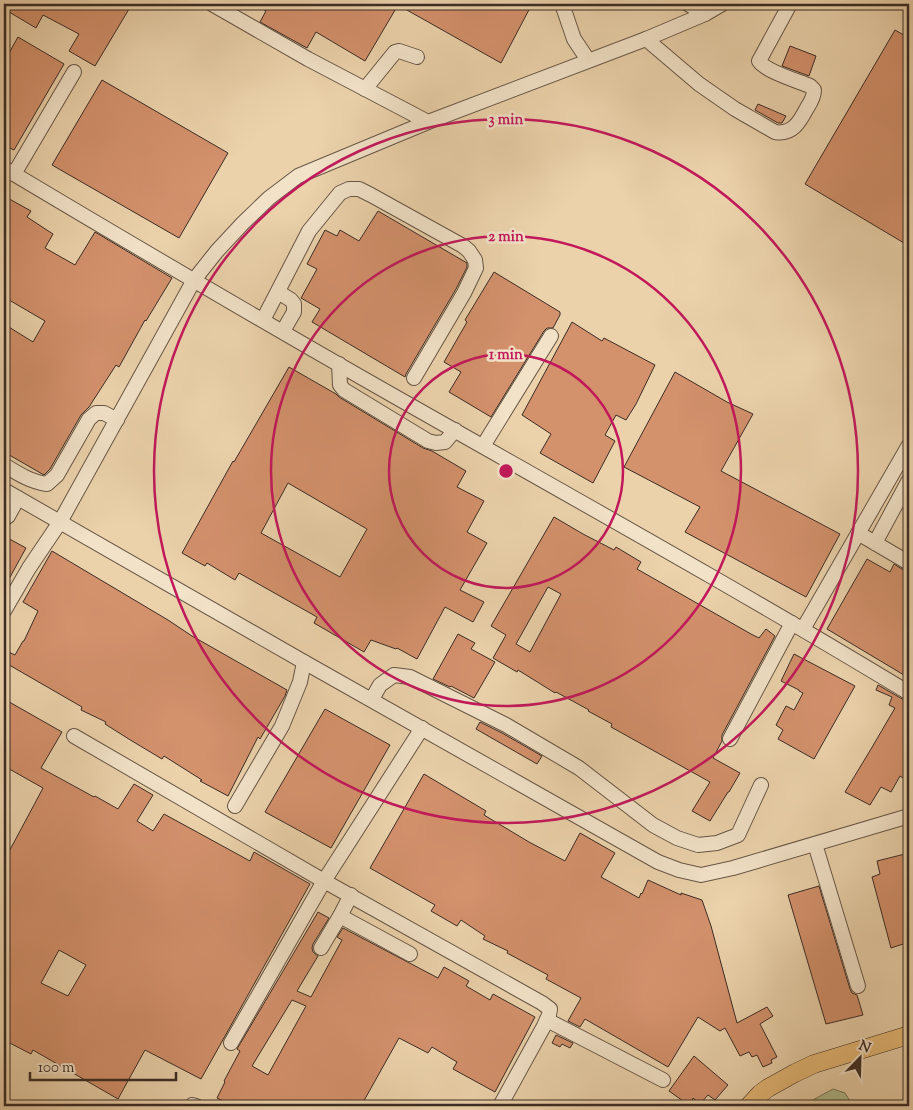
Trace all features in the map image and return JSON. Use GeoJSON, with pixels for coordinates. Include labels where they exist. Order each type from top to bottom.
{"type":"FeatureCollection","features":[{"type":"Feature","properties":{"kind":"main road"},"geometry":{"type":"LineString","coordinates":[[749,1106],[768,1088],[814,1064],[908,1037]]}},
{"type":"Feature","properties":{"kind":"lane"},"geometry":{"type":"LineString","coordinates":[[212,4],[308,59],[428,122]]}},
{"type":"Feature","properties":{"kind":"lane"},"geometry":{"type":"LineString","coordinates":[[562,4],[574,40],[588,60]]}},
{"type":"Feature","properties":{"kind":"lane"},"geometry":{"type":"LineString","coordinates":[[688,4],[705,14]]}},
{"type":"Feature","properties":{"kind":"lane"},"geometry":{"type":"LineString","coordinates":[[4,611],[29,568],[60,522],[194,280],[217,251],[269,198],[298,176],[428,122],[646,39],[705,14],[722,4]]}},
{"type":"Feature","properties":{"kind":"lane"},"geometry":{"type":"LineString","coordinates":[[646,39],[700,84],[735,109],[775,132],[789,131],[799,123],[814,96],[814,90],[810,86],[762,66],[759,61],[790,4]]}},
{"type":"Feature","properties":{"kind":"lane"},"geometry":{"type":"LineString","coordinates":[[365,89],[395,52],[399,51],[418,57]]}},
{"type":"Feature","properties":{"kind":"lane"},"geometry":{"type":"LineString","coordinates":[[74,72],[9,171],[339,364],[909,692]]}},
{"type":"Feature","properties":{"kind":"lane"},"geometry":{"type":"LineString","coordinates":[[263,320],[309,231],[340,193],[349,189],[359,189],[463,246],[470,251],[475,260],[476,268],[464,293],[414,378]]}},
{"type":"Feature","properties":{"kind":"lane"},"geometry":{"type":"LineString","coordinates":[[278,292],[294,304],[294,312],[283,331]]}},
{"type":"Feature","properties":{"kind":"lane"},"geometry":{"type":"LineString","coordinates":[[483,446],[551,336]]}},
{"type":"Feature","properties":{"kind":"lane"},"geometry":{"type":"LineString","coordinates":[[339,364],[340,385],[344,390],[428,441],[444,442],[455,430]]}},
{"type":"Feature","properties":{"kind":"lane"},"geometry":{"type":"LineString","coordinates":[[4,465],[28,479],[47,484],[57,475],[88,419],[96,413],[104,413],[117,420]]}},
{"type":"Feature","properties":{"kind":"lane"},"geometry":{"type":"LineString","coordinates":[[730,739],[797,626],[858,533],[909,445]]}},
{"type":"Feature","properties":{"kind":"lane"},"geometry":{"type":"LineString","coordinates":[[875,543],[909,480]]}},
{"type":"Feature","properties":{"kind":"lane"},"geometry":{"type":"LineString","coordinates":[[4,490],[658,862],[679,870],[701,875],[734,868],[909,816]]}},
{"type":"Feature","properties":{"kind":"lane"},"geometry":{"type":"LineString","coordinates":[[4,519],[8,516],[18,498]]}},
{"type":"Feature","properties":{"kind":"lane"},"geometry":{"type":"LineString","coordinates":[[858,533],[909,563]]}},
{"type":"Feature","properties":{"kind":"lane"},"geometry":{"type":"LineString","coordinates":[[235,806],[282,726],[300,682],[304,662]]}},
{"type":"Feature","properties":{"kind":"lane"},"geometry":{"type":"LineString","coordinates":[[372,699],[380,685],[394,675],[410,677],[506,725],[579,768],[653,825],[677,838],[698,845],[718,843],[738,835],[762,785]]}},
{"type":"Feature","properties":{"kind":"lane"},"geometry":{"type":"LineString","coordinates":[[231,1043],[324,881],[422,728]]}},
{"type":"Feature","properties":{"kind":"lane"},"geometry":{"type":"LineString","coordinates":[[74,736],[324,881],[542,1003],[550,1010],[547,1020],[500,1106]]}},
{"type":"Feature","properties":{"kind":"lane"},"geometry":{"type":"LineString","coordinates":[[815,844],[858,986]]}},
{"type":"Feature","properties":{"kind":"lane"},"geometry":{"type":"LineString","coordinates":[[321,948],[351,895]]}},
{"type":"Feature","properties":{"kind":"lane"},"geometry":{"type":"LineString","coordinates":[[340,916],[410,954]]}},
{"type":"Feature","properties":{"kind":"lane"},"geometry":{"type":"LineString","coordinates":[[547,1020],[663,1080]]}},
{"type":"Feature","properties":{"kind":"green space"},"geometry":{"type":"Polygon","coordinates":[[[833,1089],[845,1093],[853,1106],[795,1106],[811,1101],[833,1089]]]}},
{"type":"Feature","properties":{"kind":"building"},"geometry":{"type":"Polygon","coordinates":[[[4,4],[132,4],[95,66],[69,51],[79,34],[43,15],[36,28],[4,9],[4,4]]]}},
{"type":"Feature","properties":{"kind":"building"},"geometry":{"type":"Polygon","coordinates":[[[254,4],[532,4],[501,63],[398,5],[365,61],[316,32],[307,48],[260,22],[266,11],[254,4]]]}},
{"type":"Feature","properties":{"kind":"building"},"geometry":{"type":"Polygon","coordinates":[[[895,30],[909,38],[909,246],[805,184],[895,30]]]}},
{"type":"Feature","properties":{"kind":"building"},"geometry":{"type":"Polygon","coordinates":[[[18,37],[64,64],[14,150],[4,145],[4,62],[18,37]]]}},
{"type":"Feature","properties":{"kind":"building"},"geometry":{"type":"Polygon","coordinates":[[[790,46],[816,56],[809,76],[782,66],[790,46]]]}},
{"type":"Feature","properties":{"kind":"building"},"geometry":{"type":"Polygon","coordinates":[[[102,80],[228,153],[179,238],[52,165],[102,80]]]}},
{"type":"Feature","properties":{"kind":"building"},"geometry":{"type":"Polygon","coordinates":[[[758,104],[786,116],[782,123],[778,123],[755,110],[758,104]]]}},
{"type":"Feature","properties":{"kind":"building"},"geometry":{"type":"Polygon","coordinates":[[[4,196],[31,211],[27,217],[53,234],[45,248],[75,265],[95,232],[172,278],[145,320],[119,367],[116,365],[89,407],[81,415],[50,469],[44,475],[4,452],[4,324],[33,342],[45,321],[4,297],[4,196]]]}},
{"type":"Feature","properties":{"kind":"building"},"geometry":{"type":"Polygon","coordinates":[[[378,211],[467,263],[467,267],[456,289],[405,377],[312,322],[320,309],[301,298],[317,269],[307,264],[325,230],[337,236],[340,230],[359,241],[378,211]]]}},
{"type":"Feature","properties":{"kind":"building"},"geometry":{"type":"Polygon","coordinates":[[[494,272],[560,312],[560,315],[553,328],[547,328],[544,331],[491,417],[449,392],[461,372],[444,362],[467,322],[465,320],[494,272]]]}},
{"type":"Feature","properties":{"kind":"building"},"geometry":{"type":"Polygon","coordinates":[[[572,322],[602,341],[604,338],[655,365],[626,420],[616,415],[605,435],[615,441],[593,483],[540,453],[551,434],[522,415],[572,322]]]}},
{"type":"Feature","properties":{"kind":"building"},"geometry":{"type":"Polygon","coordinates":[[[289,367],[423,448],[432,451],[466,471],[457,487],[484,501],[467,532],[487,543],[460,590],[484,602],[473,622],[445,607],[417,659],[397,648],[371,640],[364,652],[314,623],[317,617],[239,573],[235,580],[207,563],[205,566],[182,553],[289,367]],[[288,483],[261,533],[340,577],[367,529],[288,483]]]}},
{"type":"Feature","properties":{"kind":"building"},"geometry":{"type":"Polygon","coordinates":[[[675,372],[727,402],[753,414],[721,471],[840,534],[806,597],[685,532],[700,507],[624,467],[675,372]]]}},
{"type":"Feature","properties":{"kind":"building"},"geometry":{"type":"Polygon","coordinates":[[[554,517],[614,550],[616,547],[641,562],[637,569],[751,634],[759,638],[766,629],[775,636],[722,735],[722,741],[713,758],[740,773],[710,821],[692,811],[710,782],[611,727],[612,724],[589,710],[493,658],[506,635],[491,626],[554,517]],[[548,587],[516,644],[530,652],[561,594],[548,587]]]}},
{"type":"Feature","properties":{"kind":"building"},"geometry":{"type":"Polygon","coordinates":[[[4,536],[26,548],[4,588],[4,536]]]}},
{"type":"Feature","properties":{"kind":"building"},"geometry":{"type":"Polygon","coordinates":[[[52,551],[192,636],[287,690],[260,739],[258,737],[228,796],[200,781],[202,780],[164,756],[162,759],[105,724],[106,722],[81,710],[82,707],[4,662],[4,650],[15,655],[38,611],[23,602],[52,551]]]}},
{"type":"Feature","properties":{"kind":"building"},"geometry":{"type":"Polygon","coordinates":[[[867,559],[890,572],[894,564],[909,572],[909,678],[827,629],[867,559]]]}},
{"type":"Feature","properties":{"kind":"building"},"geometry":{"type":"Polygon","coordinates":[[[458,634],[475,643],[471,649],[495,662],[474,698],[433,679],[458,634]]]}},
{"type":"Feature","properties":{"kind":"building"},"geometry":{"type":"Polygon","coordinates":[[[794,654],[855,686],[814,759],[778,739],[783,730],[776,725],[786,706],[794,710],[803,693],[781,681],[794,654]]]}},
{"type":"Feature","properties":{"kind":"building"},"geometry":{"type":"Polygon","coordinates":[[[878,685],[909,702],[909,782],[900,776],[891,792],[881,787],[870,805],[845,792],[895,708],[889,705],[892,697],[876,690],[878,685]]]}},
{"type":"Feature","properties":{"kind":"building"},"geometry":{"type":"Polygon","coordinates":[[[4,699],[62,732],[41,768],[118,809],[134,784],[153,795],[137,821],[153,831],[164,814],[250,861],[254,852],[310,884],[201,1079],[145,1050],[118,1099],[33,1050],[31,1054],[4,1040],[4,861],[43,788],[4,766],[4,699]],[[59,950],[41,983],[68,996],[86,965],[59,950]]]}},
{"type":"Feature","properties":{"kind":"building"},"geometry":{"type":"Polygon","coordinates":[[[325,709],[390,745],[331,848],[265,812],[325,709]]]}},
{"type":"Feature","properties":{"kind":"building"},"geometry":{"type":"Polygon","coordinates":[[[480,722],[542,756],[537,764],[476,729],[480,722]]]}},
{"type":"Feature","properties":{"kind":"building"},"geometry":{"type":"Polygon","coordinates":[[[424,774],[486,811],[484,815],[565,861],[580,833],[615,853],[601,877],[639,898],[648,880],[681,895],[681,893],[702,900],[711,926],[737,1023],[767,1007],[773,1016],[760,1024],[777,1057],[771,1060],[772,1063],[763,1067],[757,1055],[752,1057],[749,1052],[740,1056],[725,1028],[720,1031],[698,1017],[668,1067],[585,1019],[580,1027],[568,1021],[581,998],[546,979],[548,975],[507,953],[508,951],[483,939],[485,936],[461,920],[457,926],[431,911],[435,905],[370,868],[424,774]]]}},
{"type":"Feature","properties":{"kind":"building"},"geometry":{"type":"Polygon","coordinates":[[[905,854],[909,871],[909,942],[891,948],[872,877],[880,874],[877,861],[905,854]]]}},
{"type":"Feature","properties":{"kind":"building"},"geometry":{"type":"Polygon","coordinates":[[[819,886],[850,989],[852,993],[857,995],[863,1015],[826,1024],[788,895],[819,886]]]}},
{"type":"Feature","properties":{"kind":"building"},"geometry":{"type":"Polygon","coordinates":[[[318,912],[329,918],[313,944],[313,952],[318,956],[297,991],[311,997],[342,940],[337,937],[343,928],[438,978],[444,967],[469,981],[466,986],[490,1000],[493,994],[535,1017],[495,1092],[453,1069],[457,1062],[432,1047],[428,1053],[399,1038],[361,1106],[232,1106],[217,1098],[240,1051],[237,1049],[318,912]],[[292,1000],[252,1066],[268,1075],[306,1006],[292,1000]]]}},
{"type":"Feature","properties":{"kind":"building"},"geometry":{"type":"Polygon","coordinates":[[[556,1035],[573,1043],[570,1048],[562,1044],[560,1047],[552,1043],[556,1035]]]}},
{"type":"Feature","properties":{"kind":"building"},"geometry":{"type":"Polygon","coordinates":[[[694,1056],[728,1085],[715,1100],[708,1095],[700,1104],[693,1098],[690,1106],[669,1091],[694,1056]]]}}]}
